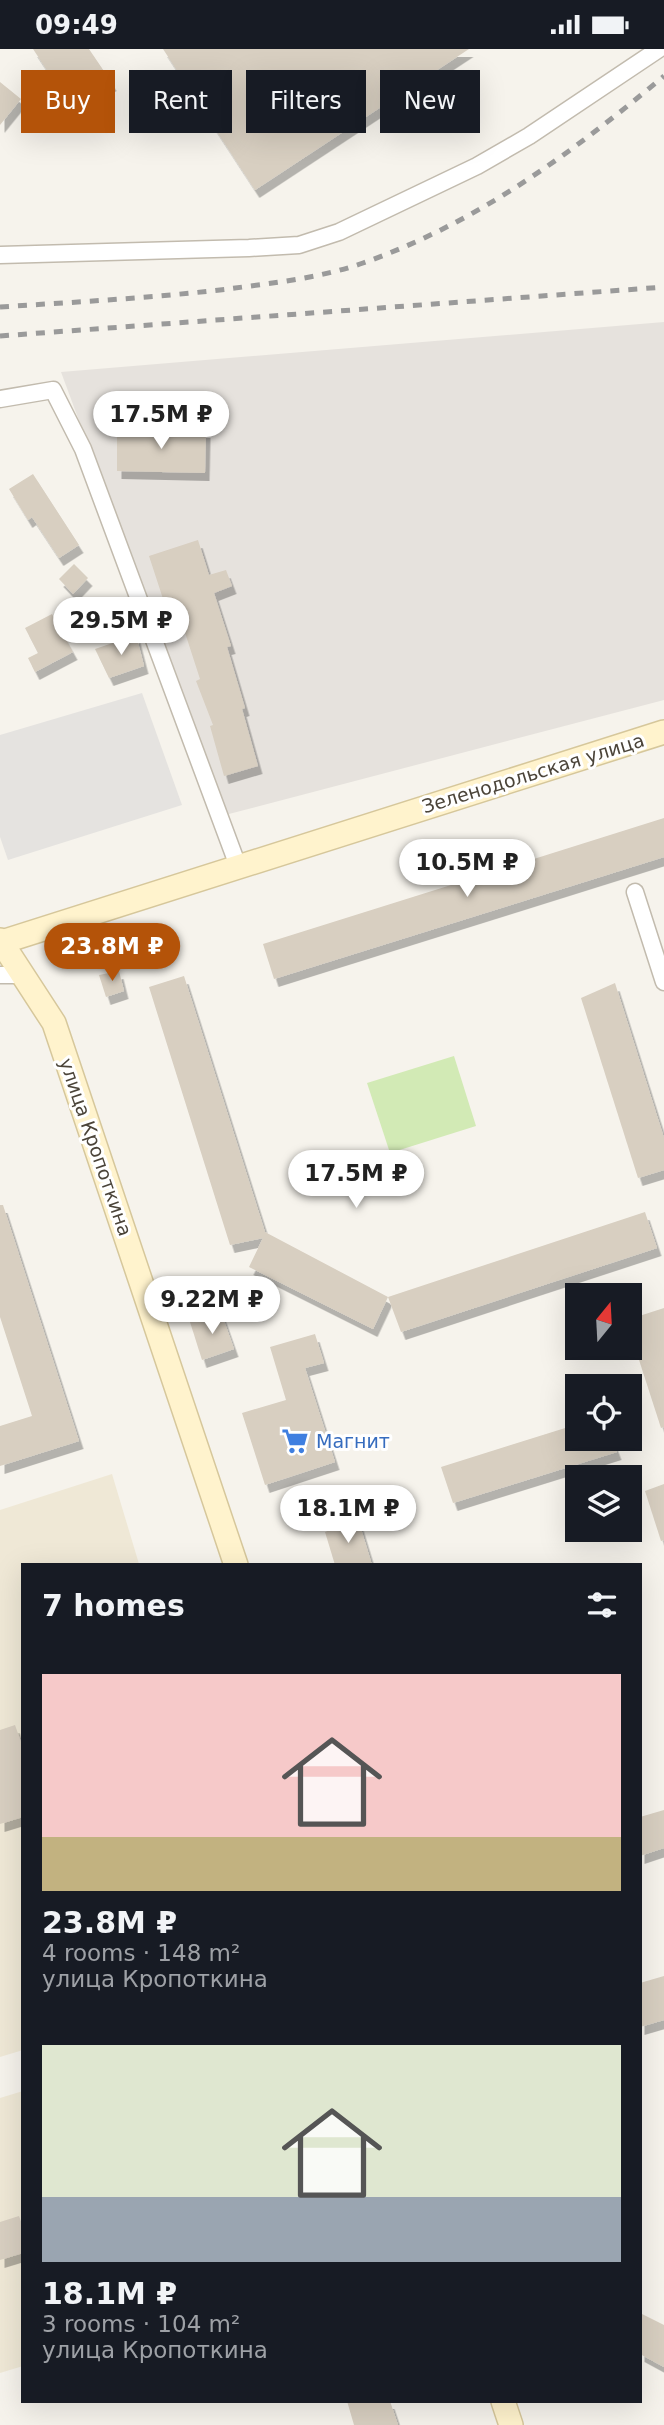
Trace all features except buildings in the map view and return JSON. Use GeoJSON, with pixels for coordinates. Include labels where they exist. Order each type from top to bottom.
{"type":"FeatureCollection","features":[{"type":"Feature","properties":{"kind":"street"},"geometry":{"type":"LineString","coordinates":[[0,255],[299,245],[339,232],[477,166],[529,136],[659,49]]}},
{"type":"Feature","properties":{"kind":"street"},"geometry":{"type":"LineString","coordinates":[[0,399],[53,390],[83,449],[238,866]]}},
{"type":"Feature","properties":{"kind":"street","name":"Зеленодольская улица"},"geometry":{"type":"LineString","coordinates":[[1,941],[664,732]]}},
{"type":"Feature","properties":{"kind":"street"},"geometry":{"type":"LineString","coordinates":[[635,892],[664,982]]}},
{"type":"Feature","properties":{"kind":"street","name":"улица Кропоткина"},"geometry":{"type":"LineString","coordinates":[[1,941],[54,1023],[235,1563]]}},
{"type":"Feature","properties":{"kind":"street"},"geometry":{"type":"LineString","coordinates":[[0,975],[25,975]]}},
{"type":"Feature","properties":{"kind":"street"},"geometry":{"type":"LineString","coordinates":[[504,2403],[511,2425]]}},
{"type":"Feature","properties":{"kind":"shaded area"},"geometry":{"type":"Polygon","coordinates":[[[664,322],[664,700],[225,815],[61,372],[664,322]]]}},
{"type":"Feature","properties":{"kind":"shaded area"},"geometry":{"type":"Polygon","coordinates":[[[142,693],[182,805],[8,860],[0,837],[0,735],[142,693]]]}},
{"type":"Feature","properties":{"kind":"shaded area"},"geometry":{"type":"Polygon","coordinates":[[[112,1474],[139,1563],[21,1563],[21,2051],[0,2057],[0,1510],[112,1474]]]}},
{"type":"Feature","properties":{"kind":"shaded area"},"geometry":{"type":"Polygon","coordinates":[[[21,2092],[21,2367],[0,2373],[0,2098],[21,2092]]]}},
{"type":"Feature","properties":{"kind":"green space"},"geometry":{"type":"Polygon","coordinates":[[[454,1056],[476,1126],[390,1153],[367,1083],[454,1056]]]}},
{"type":"Feature","properties":{"kind":"railway"},"geometry":{"type":"LineString","coordinates":[[0,307],[228,289],[313,276],[363,263],[405,247],[484,207],[594,132],[664,76]]}},
{"type":"Feature","properties":{"kind":"railway"},"geometry":{"type":"LineString","coordinates":[[0,336],[664,287]]}},
{"type":"Feature","properties":{"kind":"place","name":"Магнит"},"geometry":{"type":"Point","coordinates":[295,1441]}}]}
